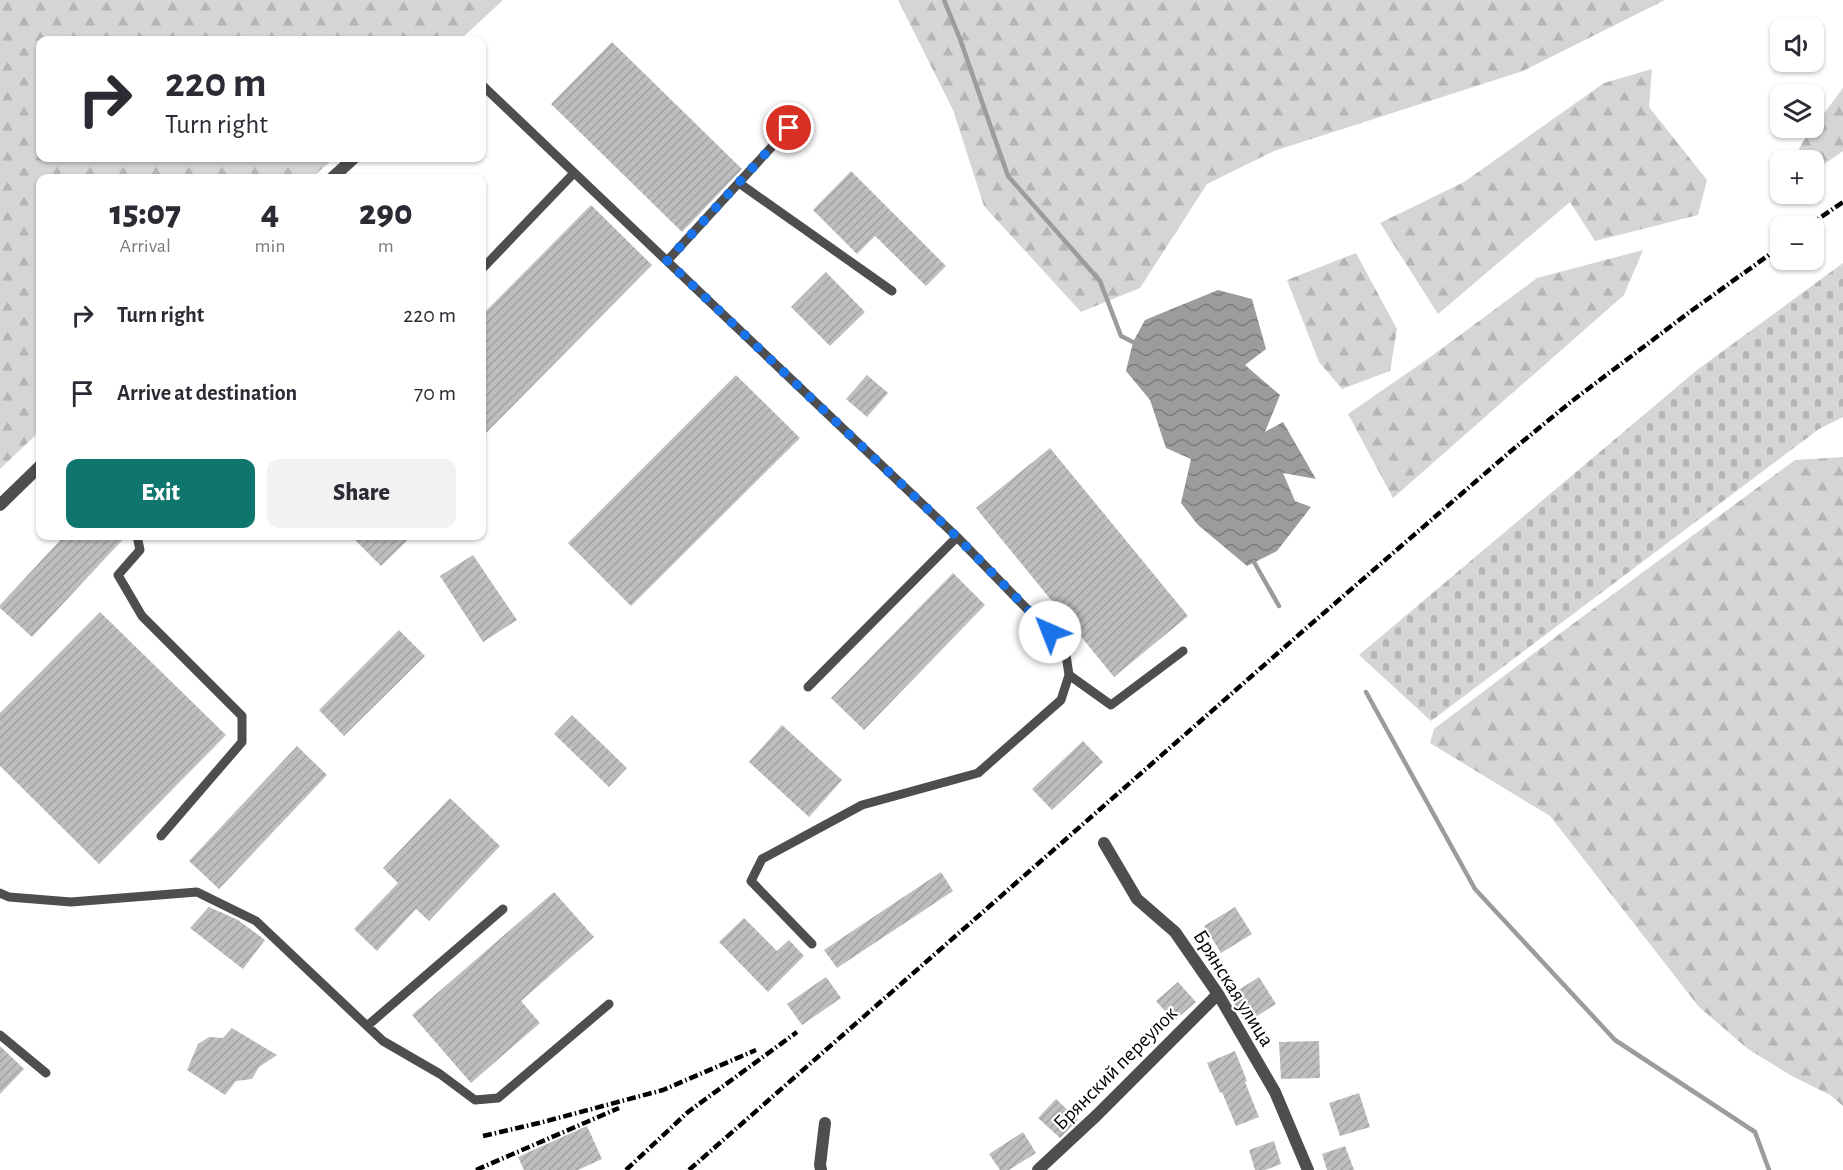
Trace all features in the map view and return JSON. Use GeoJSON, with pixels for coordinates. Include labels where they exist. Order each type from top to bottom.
{"type":"FeatureCollection","features":[{"type":"Feature","properties":{"kind":"street"},"geometry":{"type":"LineString","coordinates":[[336,174],[350,162]]}},
{"type":"Feature","properties":{"kind":"street"},"geometry":{"type":"LineString","coordinates":[[0,505],[36,470]]}},
{"type":"Feature","properties":{"kind":"street","name":"Брянская улица"},"geometry":{"type":"LineString","coordinates":[[1104,843],[1137,899],[1175,932],[1218,994],[1275,1092],[1308,1170]]}},
{"type":"Feature","properties":{"kind":"street","name":"Брянский переулок"},"geometry":{"type":"LineString","coordinates":[[1038,1170],[1097,1115],[1218,994]]}},
{"type":"Feature","properties":{"kind":"street"},"geometry":{"type":"LineString","coordinates":[[820,1170],[825,1123]]}},
{"type":"Feature","properties":{"kind":"lane"},"geometry":{"type":"LineString","coordinates":[[486,89],[957,537],[1065,648],[1069,675],[1061,700],[978,773],[862,805],[762,859],[751,881],[812,944]]}},
{"type":"Feature","properties":{"kind":"lane"},"geometry":{"type":"LineString","coordinates":[[667,261],[789,128]]}},
{"type":"Feature","properties":{"kind":"lane"},"geometry":{"type":"LineString","coordinates":[[486,265],[574,173]]}},
{"type":"Feature","properties":{"kind":"lane"},"geometry":{"type":"LineString","coordinates":[[739,183],[892,291]]}},
{"type":"Feature","properties":{"kind":"lane"},"geometry":{"type":"LineString","coordinates":[[808,687],[957,537]]}},
{"type":"Feature","properties":{"kind":"lane"},"geometry":{"type":"LineString","coordinates":[[138,540],[140,550],[118,575],[142,616],[242,716],[242,742],[162,836]]}},
{"type":"Feature","properties":{"kind":"lane"},"geometry":{"type":"LineString","coordinates":[[1069,675],[1111,705],[1183,651]]}},
{"type":"Feature","properties":{"kind":"lane"},"geometry":{"type":"LineString","coordinates":[[0,893],[9,897],[70,902],[197,892],[256,921],[383,1041],[440,1074],[475,1100],[498,1098],[609,1004]]}},
{"type":"Feature","properties":{"kind":"lane"},"geometry":{"type":"LineString","coordinates":[[367,1026],[503,909]]}},
{"type":"Feature","properties":{"kind":"lane"},"geometry":{"type":"LineString","coordinates":[[0,1035],[46,1073]]}},
{"type":"Feature","properties":{"kind":"green space"},"geometry":{"type":"Polygon","coordinates":[[[0,0],[503,0],[464,36],[36,36],[36,162],[330,162],[316,174],[36,174],[36,435],[0,469],[0,0]]]}},
{"type":"Feature","properties":{"kind":"green space"},"geometry":{"type":"Polygon","coordinates":[[[898,0],[1665,0],[1523,71],[1274,151],[1207,184],[1140,288],[1081,312],[984,206],[953,110],[898,0]]]}},
{"type":"Feature","properties":{"kind":"green space"},"geometry":{"type":"Polygon","coordinates":[[[1652,69],[1649,107],[1707,180],[1698,215],[1595,241],[1570,202],[1438,314],[1380,223],[1464,182],[1604,83],[1652,69]]]}},
{"type":"Feature","properties":{"kind":"green space"},"geometry":{"type":"Polygon","coordinates":[[[1843,88],[1843,151],[1824,164],[1824,150],[1799,150],[1806,138],[1824,138],[1824,113],[1843,88]]]}},
{"type":"Feature","properties":{"kind":"green space"},"geometry":{"type":"Polygon","coordinates":[[[1643,250],[1624,295],[1393,498],[1348,414],[1429,358],[1537,278],[1643,250]]]}},
{"type":"Feature","properties":{"kind":"green space"},"geometry":{"type":"Polygon","coordinates":[[[1356,253],[1397,329],[1390,371],[1342,389],[1319,362],[1287,280],[1356,253]]]}},
{"type":"Feature","properties":{"kind":"green space"},"geometry":{"type":"Polygon","coordinates":[[[1843,263],[1843,417],[1819,429],[1431,721],[1359,655],[1697,370],[1843,263]]]}},
{"type":"Feature","properties":{"kind":"green space"},"geometry":{"type":"Polygon","coordinates":[[[1843,457],[1843,1106],[1830,1095],[1790,1075],[1748,1049],[1699,1007],[1550,816],[1430,743],[1434,729],[1795,460],[1843,457]]]}},
{"type":"Feature","properties":{"kind":"water"},"geometry":{"type":"Polygon","coordinates":[[[1218,290],[1252,299],[1266,349],[1245,365],[1280,395],[1265,432],[1283,422],[1316,479],[1283,473],[1295,501],[1311,507],[1277,551],[1247,566],[1198,525],[1181,503],[1191,459],[1166,448],[1150,400],[1126,371],[1133,342],[1145,320],[1218,290]]]}},
{"type":"Feature","properties":{"kind":"building"},"geometry":{"type":"Polygon","coordinates":[[[612,42],[742,169],[682,232],[551,104],[612,42]]]}},
{"type":"Feature","properties":{"kind":"building"},"geometry":{"type":"Polygon","coordinates":[[[851,171],[946,266],[926,286],[875,236],[857,254],[813,210],[851,171]]]}},
{"type":"Feature","properties":{"kind":"building"},"geometry":{"type":"Polygon","coordinates":[[[591,205],[652,265],[486,433],[486,311],[591,205]]]}},
{"type":"Feature","properties":{"kind":"building"},"geometry":{"type":"Polygon","coordinates":[[[826,272],[865,312],[830,346],[791,307],[826,272]]]}},
{"type":"Feature","properties":{"kind":"building"},"geometry":{"type":"Polygon","coordinates":[[[736,375],[800,438],[631,606],[568,543],[736,375]]]}},
{"type":"Feature","properties":{"kind":"building"},"geometry":{"type":"Polygon","coordinates":[[[867,375],[888,393],[867,417],[846,399],[867,375]]]}},
{"type":"Feature","properties":{"kind":"building"},"geometry":{"type":"Polygon","coordinates":[[[1050,448],[1188,616],[1114,677],[976,508],[1050,448]]]}},
{"type":"Feature","properties":{"kind":"building"},"geometry":{"type":"Polygon","coordinates":[[[60,540],[122,540],[32,637],[0,608],[0,605],[60,540]]]}},
{"type":"Feature","properties":{"kind":"building"},"geometry":{"type":"Polygon","coordinates":[[[355,540],[408,540],[381,566],[355,540]]]}},
{"type":"Feature","properties":{"kind":"building"},"geometry":{"type":"Polygon","coordinates":[[[473,555],[517,620],[483,642],[440,576],[473,555]]]}},
{"type":"Feature","properties":{"kind":"building"},"geometry":{"type":"Polygon","coordinates":[[[953,573],[985,605],[864,730],[831,698],[953,573]]]}},
{"type":"Feature","properties":{"kind":"building"},"geometry":{"type":"Polygon","coordinates":[[[100,612],[226,735],[99,864],[0,766],[0,713],[100,612]]]}},
{"type":"Feature","properties":{"kind":"building"},"geometry":{"type":"Polygon","coordinates":[[[399,630],[425,656],[344,736],[319,710],[399,630]]]}},
{"type":"Feature","properties":{"kind":"building"},"geometry":{"type":"Polygon","coordinates":[[[572,715],[627,768],[609,787],[554,734],[572,715]]]}},
{"type":"Feature","properties":{"kind":"building"},"geometry":{"type":"Polygon","coordinates":[[[782,725],[842,780],[809,817],[749,762],[782,725]]]}},
{"type":"Feature","properties":{"kind":"building"},"geometry":{"type":"Polygon","coordinates":[[[1083,741],[1103,762],[1052,810],[1032,789],[1083,741]]]}},
{"type":"Feature","properties":{"kind":"building"},"geometry":{"type":"Polygon","coordinates":[[[297,746],[327,775],[219,889],[189,861],[297,746]]]}},
{"type":"Feature","properties":{"kind":"building"},"geometry":{"type":"Polygon","coordinates":[[[450,798],[500,846],[429,921],[416,909],[377,951],[354,929],[398,883],[383,868],[450,798]]]}},
{"type":"Feature","properties":{"kind":"building"},"geometry":{"type":"Polygon","coordinates":[[[941,872],[953,891],[837,968],[824,950],[941,872]]]}},
{"type":"Feature","properties":{"kind":"building"},"geometry":{"type":"Polygon","coordinates":[[[554,892],[594,937],[521,1001],[540,1023],[471,1083],[412,1015],[554,892]]]}},
{"type":"Feature","properties":{"kind":"building"},"geometry":{"type":"Polygon","coordinates":[[[209,907],[238,920],[265,940],[243,969],[190,928],[209,907]]]}},
{"type":"Feature","properties":{"kind":"building"},"geometry":{"type":"Polygon","coordinates":[[[1235,907],[1252,934],[1221,953],[1204,926],[1235,907]]]}},
{"type":"Feature","properties":{"kind":"building"},"geometry":{"type":"Polygon","coordinates":[[[744,918],[777,951],[789,940],[804,956],[768,992],[719,942],[744,918]]]}},
{"type":"Feature","properties":{"kind":"building"},"geometry":{"type":"Polygon","coordinates":[[[826,977],[841,998],[802,1025],[787,1004],[826,977]]]}},
{"type":"Feature","properties":{"kind":"building"},"geometry":{"type":"Polygon","coordinates":[[[1259,977],[1276,1004],[1246,1023],[1229,996],[1259,977]]]}},
{"type":"Feature","properties":{"kind":"building"},"geometry":{"type":"Polygon","coordinates":[[[1178,982],[1196,1002],[1174,1021],[1156,1001],[1178,982]]]}},
{"type":"Feature","properties":{"kind":"building"},"geometry":{"type":"Polygon","coordinates":[[[232,1028],[277,1055],[259,1067],[252,1079],[236,1081],[225,1095],[187,1070],[198,1044],[209,1037],[223,1038],[232,1028]]]}},
{"type":"Feature","properties":{"kind":"building"},"geometry":{"type":"Polygon","coordinates":[[[1319,1041],[1320,1078],[1281,1079],[1279,1042],[1319,1041]]]}},
{"type":"Feature","properties":{"kind":"building"},"geometry":{"type":"Polygon","coordinates":[[[0,1046],[24,1069],[0,1094],[0,1046]]]}},
{"type":"Feature","properties":{"kind":"building"},"geometry":{"type":"Polygon","coordinates":[[[1235,1051],[1259,1117],[1236,1126],[1207,1063],[1235,1051]]]}},
{"type":"Feature","properties":{"kind":"building"},"geometry":{"type":"Polygon","coordinates":[[[1359,1093],[1370,1127],[1340,1136],[1329,1103],[1359,1093]]]}},
{"type":"Feature","properties":{"kind":"building"},"geometry":{"type":"Polygon","coordinates":[[[1056,1099],[1078,1120],[1060,1138],[1038,1118],[1056,1099]]]}},
{"type":"Feature","properties":{"kind":"building"},"geometry":{"type":"Polygon","coordinates":[[[587,1126],[602,1159],[578,1170],[524,1170],[518,1157],[587,1126]]]}},
{"type":"Feature","properties":{"kind":"building"},"geometry":{"type":"Polygon","coordinates":[[[1023,1132],[1036,1153],[1009,1170],[1000,1170],[989,1154],[1023,1132]]]}},
{"type":"Feature","properties":{"kind":"building"},"geometry":{"type":"Polygon","coordinates":[[[1274,1141],[1281,1164],[1265,1170],[1255,1170],[1249,1150],[1274,1141]]]}},
{"type":"Feature","properties":{"kind":"building"},"geometry":{"type":"Polygon","coordinates":[[[1345,1146],[1354,1170],[1327,1170],[1322,1154],[1345,1146]]]}},
{"type":"Feature","properties":{"kind":"waterway"},"geometry":{"type":"LineString","coordinates":[[944,0],[1008,176],[1100,281],[1121,336],[1133,342]]}},
{"type":"Feature","properties":{"kind":"waterway"},"geometry":{"type":"LineString","coordinates":[[1254,562],[1279,606]]}},
{"type":"Feature","properties":{"kind":"waterway"},"geometry":{"type":"LineString","coordinates":[[1366,692],[1475,889],[1615,1040],[1755,1132],[1769,1170]]}},
{"type":"Feature","properties":{"kind":"railway"},"geometry":{"type":"LineString","coordinates":[[1823,216],[1843,202]]}},
{"type":"Feature","properties":{"kind":"railway"},"geometry":{"type":"LineString","coordinates":[[689,1170],[1511,451],[1572,401],[1770,254]]}},
{"type":"Feature","properties":{"kind":"railway"},"geometry":{"type":"LineString","coordinates":[[626,1170],[688,1112],[797,1032]]}},
{"type":"Feature","properties":{"kind":"railway"},"geometry":{"type":"LineString","coordinates":[[483,1136],[663,1090],[756,1050]]}},
{"type":"Feature","properties":{"kind":"railway"},"geometry":{"type":"LineString","coordinates":[[476,1170],[619,1108]]}},
{"type":"Feature","properties":{"kind":"route"},"geometry":{"type":"LineString","coordinates":[[789,128],[667,261],[957,537],[1050,632]]}}]}
